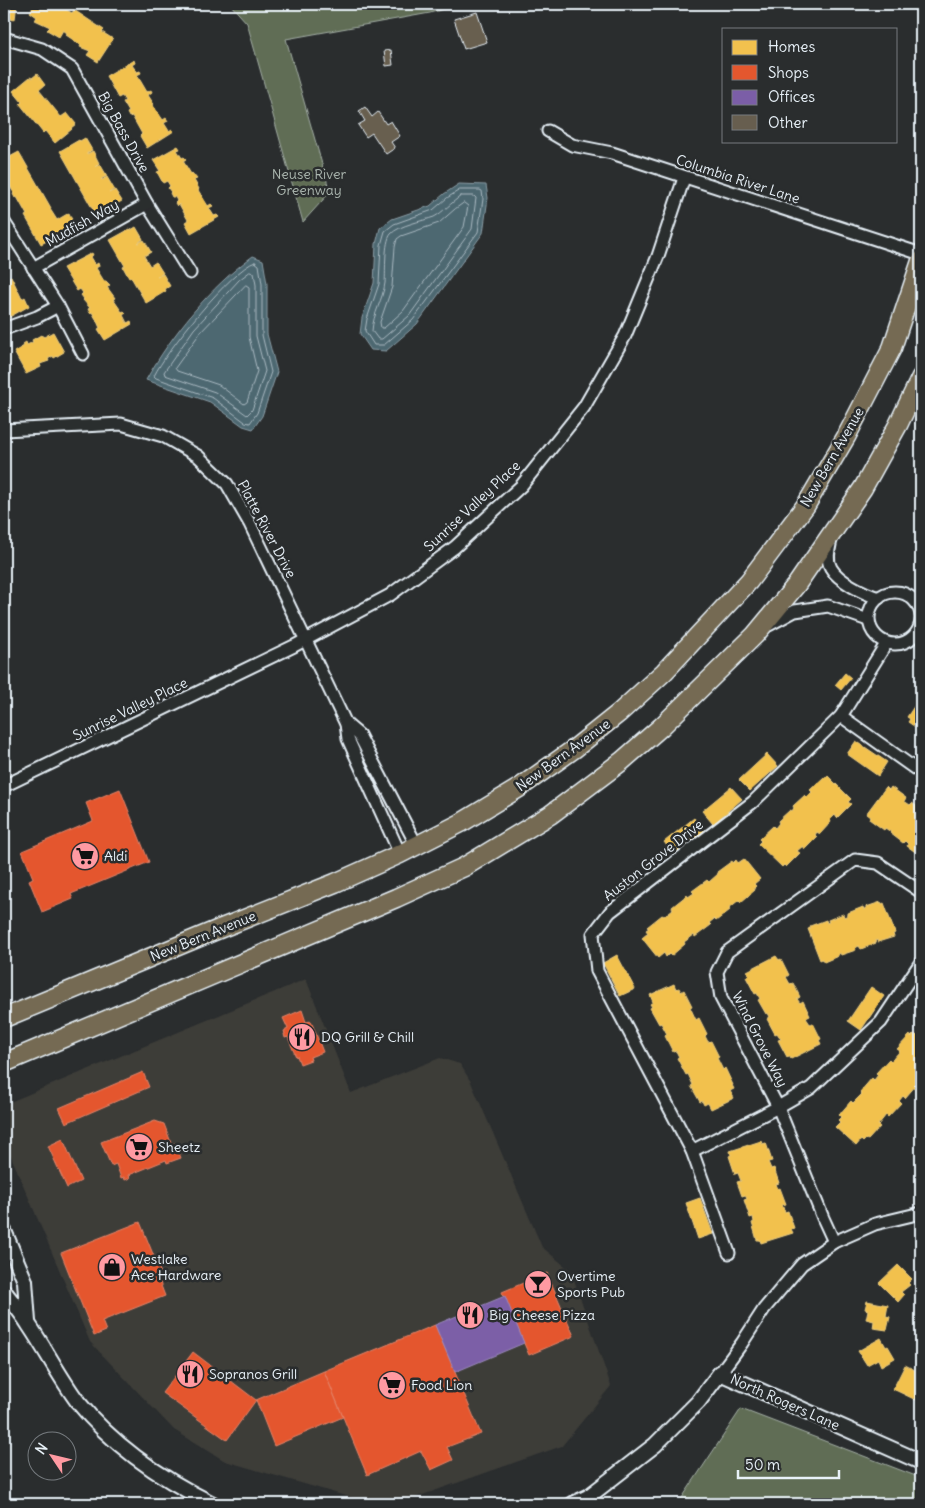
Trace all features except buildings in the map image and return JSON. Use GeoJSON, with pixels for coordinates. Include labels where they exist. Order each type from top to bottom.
{"type":"FeatureCollection","features":[{"type":"Feature","properties":{"kind":"main road","name":"New Bern Avenue"},"geometry":{"type":"LineString","coordinates":[[4,1018],[219,928],[335,883],[417,846],[519,788],[619,714],[664,672],[749,581],[806,505],[846,437],[892,348],[921,261]]}},
{"type":"Feature","properties":{"kind":"main road"},"geometry":{"type":"LineString","coordinates":[[4,1063],[387,902],[464,867],[550,815],[622,761],[661,727],[755,635],[797,584],[863,488],[898,425],[921,377]]}},
{"type":"Feature","properties":{"kind":"street","name":"Big Bass Drive"},"geometry":{"type":"LineString","coordinates":[[4,38],[42,49],[72,69],[146,204],[190,274]]}},
{"type":"Feature","properties":{"kind":"street","name":"Columbia River Lane"},"geometry":{"type":"LineString","coordinates":[[548,131],[572,146],[612,153],[921,254]]}},
{"type":"Feature","properties":{"kind":"street","name":"Sunrise Valley Place"},"geometry":{"type":"LineString","coordinates":[[4,786],[307,640],[390,595],[455,547],[521,486],[584,407],[625,336],[658,256],[684,178]]}},
{"type":"Feature","properties":{"kind":"street","name":"Mudfish Way"},"geometry":{"type":"LineString","coordinates":[[33,268],[146,204]]}},
{"type":"Feature","properties":{"kind":"street"},"geometry":{"type":"LineString","coordinates":[[4,222],[58,306],[83,354]]}},
{"type":"Feature","properties":{"kind":"street"},"geometry":{"type":"LineString","coordinates":[[4,329],[37,317],[58,306]]}},
{"type":"Feature","properties":{"kind":"street","name":"Platte River Drive"},"geometry":{"type":"LineString","coordinates":[[4,430],[121,424],[163,436],[198,456],[228,484],[250,524],[307,640],[346,724],[348,739],[400,854]]}},
{"type":"Feature","properties":{"kind":"street"},"geometry":{"type":"LineString","coordinates":[[833,534],[828,555],[831,569],[847,584],[878,598]]}},
{"type":"Feature","properties":{"kind":"street"},"geometry":{"type":"LineString","coordinates":[[890,592],[916,596],[921,616],[917,633],[911,639],[895,645],[886,644],[879,640],[869,626],[868,620],[870,609],[878,598],[890,592]]}},
{"type":"Feature","properties":{"kind":"street"},"geometry":{"type":"LineString","coordinates":[[755,635],[776,620],[795,610],[828,606],[868,620]]}},
{"type":"Feature","properties":{"kind":"street","name":"Auston Grove Drive"},"geometry":{"type":"LineString","coordinates":[[729,1253],[692,1151],[597,971],[594,934],[610,912],[753,802],[841,716],[886,644]]}},
{"type":"Feature","properties":{"kind":"street"},"geometry":{"type":"LineString","coordinates":[[841,716],[921,773]]}},
{"type":"Feature","properties":{"kind":"street","name":"Platte River Drive"},"geometry":{"type":"LineString","coordinates":[[346,724],[359,735],[417,846]]}},
{"type":"Feature","properties":{"kind":"street","name":"Wind Grove Way"},"geometry":{"type":"LineString","coordinates":[[834,1242],[822,1218],[778,1107],[721,998],[717,972],[727,952],[855,860],[878,863],[921,892]]}},
{"type":"Feature","properties":{"kind":"street"},"geometry":{"type":"LineString","coordinates":[[692,1151],[778,1107],[810,1088],[881,1022],[921,962]]}},
{"type":"Feature","properties":{"kind":"street"},"geometry":{"type":"LineString","coordinates":[[720,1373],[764,1310],[802,1264],[834,1242],[876,1224],[921,1216]]}},
{"type":"Feature","properties":{"kind":"street"},"geometry":{"type":"LineString","coordinates":[[4,1231],[25,1281],[28,1323]]}},
{"type":"Feature","properties":{"kind":"street"},"geometry":{"type":"LineString","coordinates":[[4,1291],[28,1323],[68,1387],[107,1435],[141,1462],[191,1494],[213,1504]]}},
{"type":"Feature","properties":{"kind":"street","name":"North Rogers Lane"},"geometry":{"type":"LineString","coordinates":[[573,1504],[588,1497],[655,1445],[698,1402],[720,1373],[921,1462]]}},
{"type":"Feature","properties":{"kind":"shaded area"},"geometry":{"type":"Polygon","coordinates":[[[306,979],[351,1093],[440,1058],[460,1064],[471,1082],[542,1247],[571,1271],[611,1386],[562,1446],[397,1504],[373,1504],[225,1461],[174,1430],[90,1342],[4,1140],[5,1104],[306,979]]]}},
{"type":"Feature","properties":{"kind":"green space","name":"Neuse River Greenway"},"geometry":{"type":"Polygon","coordinates":[[[230,4],[461,4],[430,13],[286,39],[330,192],[303,222],[247,23],[230,4]]]}},
{"type":"Feature","properties":{"kind":"green space"},"geometry":{"type":"Polygon","coordinates":[[[741,1409],[921,1478],[921,1504],[678,1504],[741,1409]]]}},
{"type":"Feature","properties":{"kind":"water"},"geometry":{"type":"Polygon","coordinates":[[[459,184],[486,185],[488,198],[483,233],[417,324],[386,351],[371,350],[360,334],[362,318],[374,283],[376,244],[380,228],[392,219],[430,206],[459,184]]]}},
{"type":"Feature","properties":{"kind":"water"},"geometry":{"type":"Polygon","coordinates":[[[253,256],[263,260],[267,284],[267,334],[277,372],[262,416],[253,429],[243,426],[210,402],[146,380],[193,312],[237,268],[253,256]]]}},
{"type":"Feature","properties":{"kind":"place","name":"Aldi"},"geometry":{"type":"Point","coordinates":[85,856]}},
{"type":"Feature","properties":{"kind":"place","name":"DQ Grill & Chill"},"geometry":{"type":"Point","coordinates":[302,1037]}},
{"type":"Feature","properties":{"kind":"place","name":"Sheetz"},"geometry":{"type":"Point","coordinates":[139,1147]}},
{"type":"Feature","properties":{"kind":"place","name":"Westlake Ace Hardware"},"geometry":{"type":"Point","coordinates":[112,1267]}},
{"type":"Feature","properties":{"kind":"place","name":"Overtime Sports Pub"},"geometry":{"type":"Point","coordinates":[538,1284]}},
{"type":"Feature","properties":{"kind":"place","name":"Big Cheese Pizza"},"geometry":{"type":"Point","coordinates":[470,1315]}},
{"type":"Feature","properties":{"kind":"place","name":"Sopranos Grill"},"geometry":{"type":"Point","coordinates":[190,1374]}},
{"type":"Feature","properties":{"kind":"place","name":"Food Lion"},"geometry":{"type":"Point","coordinates":[392,1385]}}]}
